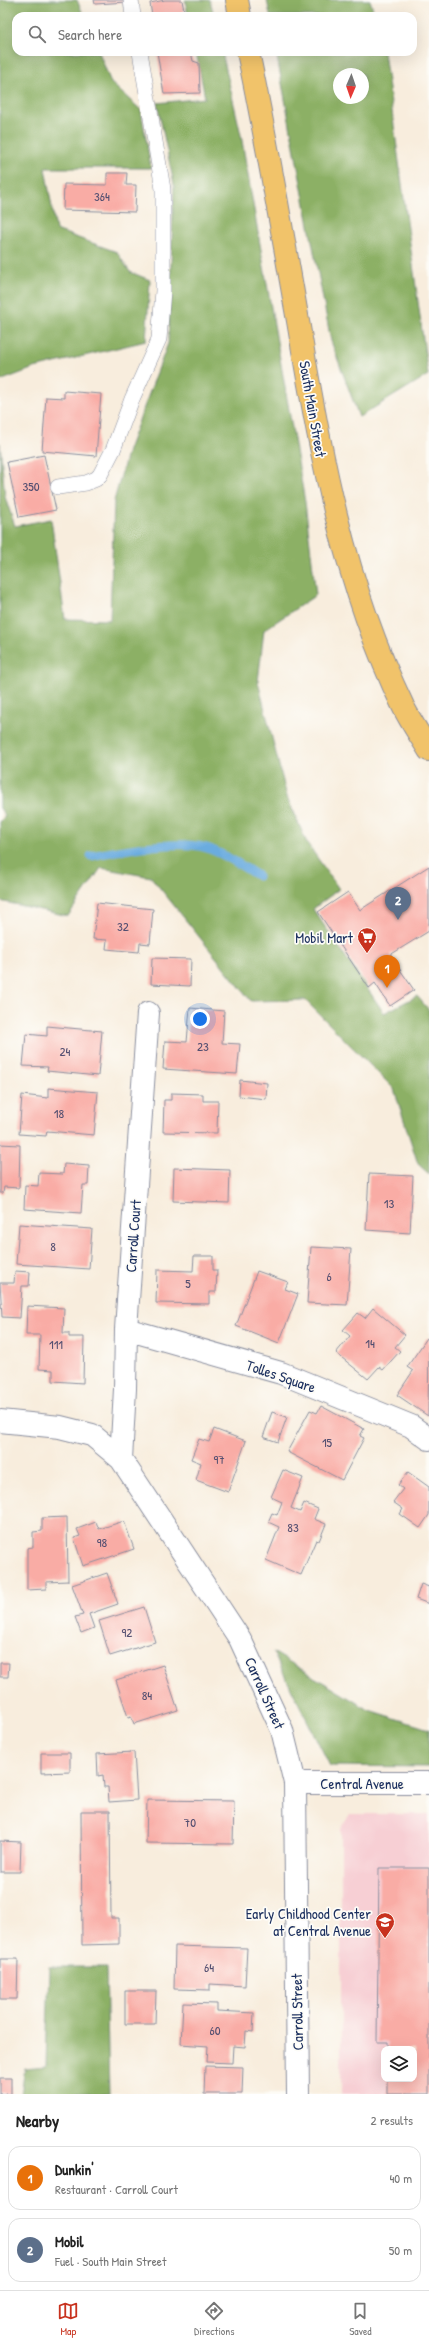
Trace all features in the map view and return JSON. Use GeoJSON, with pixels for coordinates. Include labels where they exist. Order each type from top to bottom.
{"type":"FeatureCollection","features":[{"type":"Feature","properties":{"kind":"main road"},"geometry":{"type":"LineString","coordinates":[[237,0],[239,12]]}},
{"type":"Feature","properties":{"kind":"main road","name":"South Main Street"},"geometry":{"type":"LineString","coordinates":[[249,56],[268,143],[319,447],[339,535],[356,589],[376,644],[403,707],[429,750]]}},
{"type":"Feature","properties":{"kind":"street","name":"Carroll Court"},"geometry":{"type":"LineString","coordinates":[[121,1458],[126,1389],[126,1329],[148,1013]]}},
{"type":"Feature","properties":{"kind":"street","name":"Tolles Square"},"geometry":{"type":"LineString","coordinates":[[126,1329],[281,1373],[411,1426],[429,1439]]}},
{"type":"Feature","properties":{"kind":"street","name":"Carroll Street"},"geometry":{"type":"LineString","coordinates":[[0,1421],[60,1427],[92,1435],[121,1458],[240,1639],[282,1730],[295,1783],[298,2094]]}},
{"type":"Feature","properties":{"kind":"street","name":"Central Avenue"},"geometry":{"type":"LineString","coordinates":[[295,1783],[429,1783]]}},
{"type":"Feature","properties":{"kind":"lane"},"geometry":{"type":"LineString","coordinates":[[131,0],[132,12]]}},
{"type":"Feature","properties":{"kind":"lane"},"geometry":{"type":"LineString","coordinates":[[58,487],[86,483],[96,479],[100,475],[113,450],[132,399],[159,339],[163,291],[163,189],[141,56]]}},
{"type":"Feature","properties":{"kind":"shaded area","name":"Early Childhood Center at Central Avenue"},"geometry":{"type":"Polygon","coordinates":[[[350,1814],[429,1814],[429,2094],[341,2094],[341,1829],[350,1814]]]}},
{"type":"Feature","properties":{"kind":"green space"},"geometry":{"type":"Polygon","coordinates":[[[0,0],[77,0],[82,12],[12,12],[12,56],[101,56],[111,83],[141,110],[151,168],[45,168],[56,230],[117,252],[130,272],[150,280],[146,341],[34,368],[0,381],[0,0]]]}},
{"type":"Feature","properties":{"kind":"green space"},"geometry":{"type":"Polygon","coordinates":[[[185,0],[210,0],[213,12],[187,12],[185,0]]]}},
{"type":"Feature","properties":{"kind":"green space"},"geometry":{"type":"Polygon","coordinates":[[[267,0],[370,0],[374,12],[269,12],[267,0]]]}},
{"type":"Feature","properties":{"kind":"green space"},"geometry":{"type":"Polygon","coordinates":[[[197,56],[223,56],[241,135],[305,502],[316,595],[264,630],[258,682],[287,797],[307,843],[339,889],[313,909],[384,1013],[417,996],[429,1010],[429,1174],[418,1164],[394,1089],[305,1000],[251,1001],[151,877],[101,868],[68,916],[0,901],[0,822],[5,816],[0,808],[0,443],[5,497],[15,526],[51,519],[65,619],[110,620],[114,501],[128,450],[168,343],[174,184],[157,103],[205,98],[197,56]]]}},
{"type":"Feature","properties":{"kind":"green space"},"geometry":{"type":"Polygon","coordinates":[[[277,56],[385,56],[428,375],[359,417],[331,341],[277,56]]]}},
{"type":"Feature","properties":{"kind":"green space"},"geometry":{"type":"Polygon","coordinates":[[[273,1652],[369,1710],[429,1729],[429,1767],[330,1766],[273,1652]]]}},
{"type":"Feature","properties":{"kind":"green space"},"geometry":{"type":"Polygon","coordinates":[[[49,1967],[106,1967],[109,2094],[21,2094],[25,2068],[46,2066],[49,1967]]]}},
{"type":"Feature","properties":{"kind":"building"},"geometry":{"type":"Polygon","coordinates":[[[94,0],[127,0],[127,2],[95,4],[94,0]]]}},
{"type":"Feature","properties":{"kind":"building"},"geometry":{"type":"Polygon","coordinates":[[[165,0],[182,0],[184,12],[151,12],[150,3],[165,0]]]}},
{"type":"Feature","properties":{"kind":"building"},"geometry":{"type":"Polygon","coordinates":[[[158,56],[192,56],[193,61],[199,63],[200,93],[164,94],[158,56]]]}},
{"type":"Feature","properties":{"kind":"building"},"geometry":{"type":"Polygon","coordinates":[[[107,173],[127,173],[126,185],[136,185],[135,212],[63,210],[64,184],[107,185],[107,173]]]}},
{"type":"Feature","properties":{"kind":"building"},"geometry":{"type":"Polygon","coordinates":[[[64,391],[101,394],[96,456],[42,451],[46,397],[64,398],[64,391]]]}},
{"type":"Feature","properties":{"kind":"building"},"geometry":{"type":"Polygon","coordinates":[[[44,455],[56,510],[19,517],[7,462],[44,455]]]}},
{"type":"Feature","properties":{"kind":"building"},"geometry":{"type":"Polygon","coordinates":[[[429,866],[429,931],[390,955],[414,990],[390,1006],[375,983],[369,988],[318,912],[348,892],[360,910],[429,866]]]}},
{"type":"Feature","properties":{"kind":"building"},"geometry":{"type":"Polygon","coordinates":[[[97,903],[153,909],[150,944],[140,943],[139,952],[106,949],[107,940],[93,939],[97,903]]]}},
{"type":"Feature","properties":{"kind":"building"},"geometry":{"type":"Polygon","coordinates":[[[152,958],[191,959],[190,986],[151,984],[152,958]]]}},
{"type":"Feature","properties":{"kind":"building"},"geometry":{"type":"Polygon","coordinates":[[[190,1008],[224,1011],[222,1043],[240,1044],[237,1074],[163,1069],[165,1041],[187,1042],[190,1008]]]}},
{"type":"Feature","properties":{"kind":"building"},"geometry":{"type":"Polygon","coordinates":[[[47,1026],[102,1031],[98,1076],[47,1071],[48,1067],[23,1066],[26,1034],[47,1036],[47,1026]]]}},
{"type":"Feature","properties":{"kind":"building"},"geometry":{"type":"Polygon","coordinates":[[[240,1080],[267,1083],[266,1099],[239,1096],[240,1080]]]}},
{"type":"Feature","properties":{"kind":"building"},"geometry":{"type":"Polygon","coordinates":[[[48,1088],[98,1092],[94,1135],[47,1131],[46,1136],[19,1134],[22,1095],[48,1098],[48,1088]]]}},
{"type":"Feature","properties":{"kind":"building"},"geometry":{"type":"Polygon","coordinates":[[[171,1093],[203,1094],[203,1101],[218,1101],[217,1133],[163,1132],[164,1100],[171,1100],[171,1093]]]}},
{"type":"Feature","properties":{"kind":"building"},"geometry":{"type":"Polygon","coordinates":[[[0,1144],[20,1145],[19,1188],[4,1187],[3,1193],[0,1193],[0,1144]]]}},
{"type":"Feature","properties":{"kind":"building"},"geometry":{"type":"Polygon","coordinates":[[[64,1164],[89,1166],[88,1185],[83,1185],[81,1213],[24,1209],[25,1185],[38,1186],[39,1173],[63,1174],[64,1164]]]}},
{"type":"Feature","properties":{"kind":"building"},"geometry":{"type":"Polygon","coordinates":[[[174,1168],[230,1170],[229,1203],[173,1201],[174,1168]]]}},
{"type":"Feature","properties":{"kind":"building"},"geometry":{"type":"Polygon","coordinates":[[[369,1174],[413,1176],[410,1233],[366,1230],[369,1174]]]}},
{"type":"Feature","properties":{"kind":"building"},"geometry":{"type":"Polygon","coordinates":[[[19,1224],[92,1229],[89,1269],[16,1264],[19,1224]]]}},
{"type":"Feature","properties":{"kind":"building"},"geometry":{"type":"Polygon","coordinates":[[[311,1247],[351,1249],[347,1305],[307,1303],[311,1247]]]}},
{"type":"Feature","properties":{"kind":"building"},"geometry":{"type":"Polygon","coordinates":[[[194,1256],[213,1256],[213,1270],[217,1270],[216,1292],[209,1292],[209,1304],[156,1303],[157,1270],[193,1271],[194,1256]]]}},
{"type":"Feature","properties":{"kind":"building"},"geometry":{"type":"Polygon","coordinates":[[[15,1271],[30,1272],[29,1286],[22,1286],[20,1318],[2,1317],[0,1283],[14,1283],[15,1271]]]}},
{"type":"Feature","properties":{"kind":"building"},"geometry":{"type":"Polygon","coordinates":[[[257,1271],[288,1282],[285,1289],[298,1294],[279,1343],[236,1326],[257,1271]]]}},
{"type":"Feature","properties":{"kind":"building"},"geometry":{"type":"Polygon","coordinates":[[[27,1306],[64,1308],[63,1333],[69,1333],[69,1337],[84,1337],[83,1383],[53,1381],[53,1370],[39,1369],[40,1335],[26,1335],[27,1306]]]}},
{"type":"Feature","properties":{"kind":"building"},"geometry":{"type":"Polygon","coordinates":[[[373,1308],[405,1335],[395,1347],[400,1351],[383,1370],[379,1367],[368,1379],[336,1353],[350,1336],[343,1330],[358,1313],[365,1318],[373,1308]]]}},
{"type":"Feature","properties":{"kind":"building"},"geometry":{"type":"Polygon","coordinates":[[[427,1338],[429,1339],[428,1416],[397,1395],[413,1371],[407,1367],[427,1338]]]}},
{"type":"Feature","properties":{"kind":"building"},"geometry":{"type":"Polygon","coordinates":[[[321,1406],[364,1429],[360,1436],[364,1438],[342,1480],[287,1452],[310,1410],[317,1413],[321,1406]]]}},
{"type":"Feature","properties":{"kind":"building"},"geometry":{"type":"Polygon","coordinates":[[[272,1412],[287,1417],[278,1442],[263,1437],[272,1412]]]}},
{"type":"Feature","properties":{"kind":"building"},"geometry":{"type":"Polygon","coordinates":[[[214,1429],[246,1441],[228,1492],[196,1480],[201,1463],[191,1459],[199,1439],[209,1442],[214,1429]]]}},
{"type":"Feature","properties":{"kind":"building"},"geometry":{"type":"Polygon","coordinates":[[[283,1470],[303,1478],[291,1508],[300,1512],[304,1503],[318,1509],[314,1519],[326,1524],[319,1541],[316,1540],[301,1575],[266,1560],[279,1527],[268,1522],[272,1513],[277,1515],[282,1502],[271,1497],[283,1470]]]}},
{"type":"Feature","properties":{"kind":"building"},"geometry":{"type":"Polygon","coordinates":[[[408,1472],[429,1487],[429,1515],[420,1528],[400,1514],[403,1509],[393,1502],[403,1489],[398,1485],[408,1472]]]}},
{"type":"Feature","properties":{"kind":"building"},"geometry":{"type":"Polygon","coordinates":[[[67,1517],[68,1581],[46,1582],[46,1589],[27,1590],[27,1548],[33,1547],[33,1532],[42,1531],[42,1518],[67,1517]]]}},
{"type":"Feature","properties":{"kind":"building"},"geometry":{"type":"Polygon","coordinates":[[[124,1521],[134,1549],[83,1566],[74,1538],[80,1536],[77,1529],[96,1522],[99,1529],[124,1521]]]}},
{"type":"Feature","properties":{"kind":"building"},"geometry":{"type":"Polygon","coordinates":[[[107,1573],[118,1604],[89,1614],[94,1628],[81,1633],[75,1617],[83,1615],[72,1585],[107,1573]]]}},
{"type":"Feature","properties":{"kind":"building"},"geometry":{"type":"Polygon","coordinates":[[[421,1584],[429,1587],[429,1604],[416,1599],[421,1584]]]}},
{"type":"Feature","properties":{"kind":"building"},"geometry":{"type":"Polygon","coordinates":[[[144,1607],[155,1642],[110,1656],[99,1621],[144,1607]]]}},
{"type":"Feature","properties":{"kind":"building"},"geometry":{"type":"Polygon","coordinates":[[[0,1663],[9,1663],[8,1677],[0,1677],[0,1663]]]}},
{"type":"Feature","properties":{"kind":"building"},"geometry":{"type":"Polygon","coordinates":[[[163,1665],[178,1710],[134,1724],[131,1716],[128,1717],[116,1680],[163,1665]]]}},
{"type":"Feature","properties":{"kind":"building"},"geometry":{"type":"Polygon","coordinates":[[[134,1752],[137,1800],[109,1802],[108,1787],[104,1787],[103,1775],[98,1776],[97,1754],[134,1752]]]}},
{"type":"Feature","properties":{"kind":"building"},"geometry":{"type":"Polygon","coordinates":[[[41,1753],[70,1753],[70,1772],[41,1773],[41,1753]]]}},
{"type":"Feature","properties":{"kind":"building"},"geometry":{"type":"Polygon","coordinates":[[[147,1800],[234,1801],[233,1844],[146,1843],[147,1800]]]}},
{"type":"Feature","properties":{"kind":"building"},"geometry":{"type":"Polygon","coordinates":[[[81,1811],[110,1811],[111,1918],[119,1918],[119,1944],[82,1945],[81,1811]]]}},
{"type":"Feature","properties":{"kind":"building"},"geometry":{"type":"Polygon","coordinates":[[[0,1841],[21,1842],[20,1872],[0,1872],[0,1841]]]}},
{"type":"Feature","properties":{"kind":"building"},"geometry":{"type":"Polygon","coordinates":[[[379,1868],[429,1868],[429,2094],[387,2094],[387,2082],[417,2082],[417,2046],[388,2046],[388,2042],[377,2042],[379,1868]]]}},
{"type":"Feature","properties":{"kind":"building"},"geometry":{"type":"Polygon","coordinates":[[[175,1946],[247,1948],[245,1986],[210,1984],[210,1990],[174,1989],[175,1946]]]}},
{"type":"Feature","properties":{"kind":"building"},"geometry":{"type":"Polygon","coordinates":[[[0,1959],[18,1959],[17,1999],[0,1999],[0,1959]]]}},
{"type":"Feature","properties":{"kind":"building"},"geometry":{"type":"Polygon","coordinates":[[[125,1991],[156,1991],[155,2024],[125,2024],[125,1991]]]}},
{"type":"Feature","properties":{"kind":"building"},"geometry":{"type":"Polygon","coordinates":[[[183,2003],[217,2004],[217,2011],[254,2013],[253,2032],[246,2031],[245,2047],[233,2046],[232,2063],[207,2062],[208,2046],[181,2044],[183,2003]]]}},
{"type":"Feature","properties":{"kind":"building"},"geometry":{"type":"Polygon","coordinates":[[[205,2066],[243,2067],[242,2094],[204,2094],[205,2066]]]}},
{"type":"Feature","properties":{"kind":"building"},"geometry":{"type":"Polygon","coordinates":[[[0,2078],[11,2078],[11,2094],[0,2094],[0,2078]]]}},
{"type":"Feature","properties":{"kind":"waterway"},"geometry":{"type":"LineString","coordinates":[[91,856],[149,846],[195,846],[207,848],[233,860],[258,876]]}},
{"type":"Feature","properties":{"kind":"place","name":"Mobil"},"geometry":{"type":"Point","coordinates":[398,920]}},
{"type":"Feature","properties":{"kind":"place","name":"Mobil Mart"},"geometry":{"type":"Point","coordinates":[367,954]}},
{"type":"Feature","properties":{"kind":"place","name":"Dunkin'"},"geometry":{"type":"Point","coordinates":[387,988]}},
{"type":"Feature","properties":{"kind":"place","name":"Early Childhood Center at Central Avenue"},"geometry":{"type":"Point","coordinates":[385,1939]}}]}
